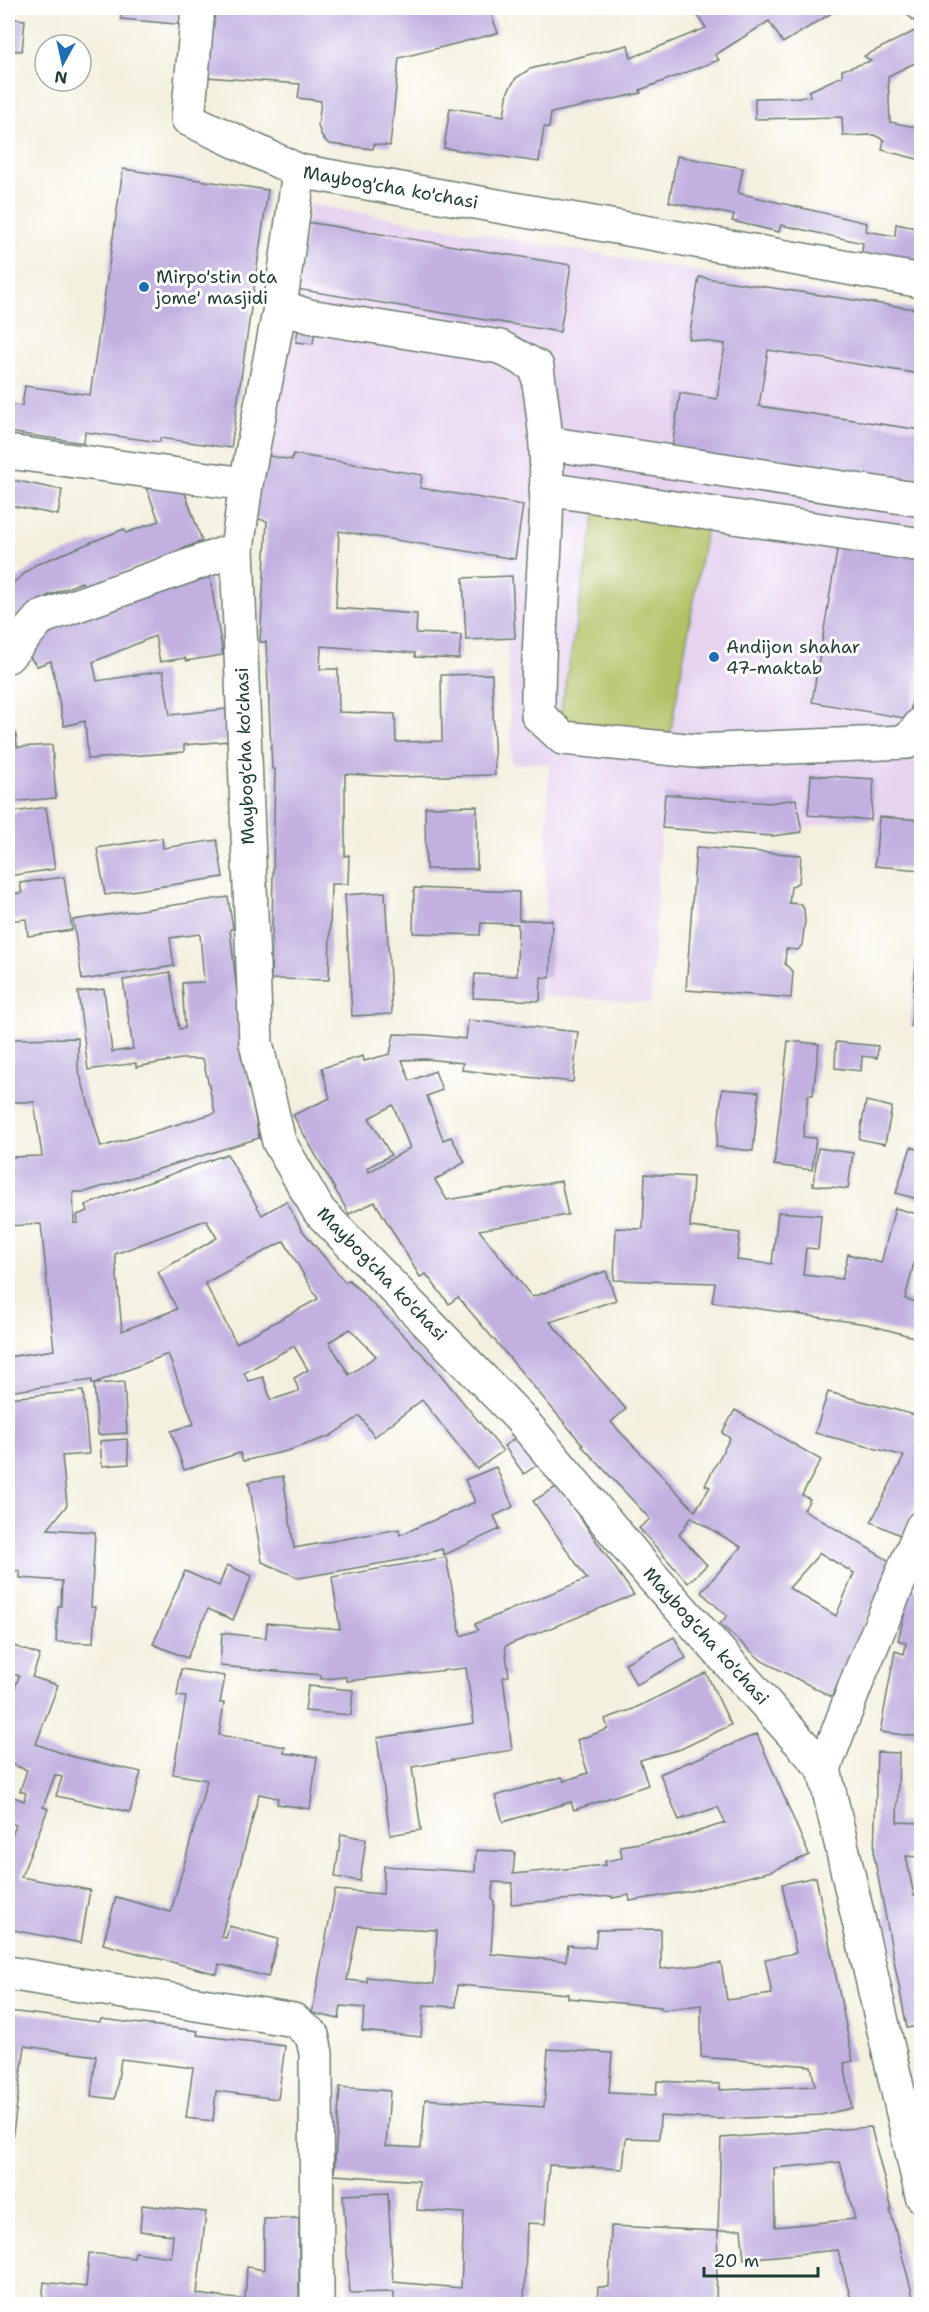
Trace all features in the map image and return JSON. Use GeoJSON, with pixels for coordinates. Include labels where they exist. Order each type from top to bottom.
{"type":"FeatureCollection","features":[{"type":"Feature","properties":{"kind":"street"},"geometry":{"type":"LineString","coordinates":[[198,8],[188,119],[299,171]]}},
{"type":"Feature","properties":{"kind":"street","name":"Maybog'cha ko'chasi"},"geometry":{"type":"LineString","coordinates":[[921,281],[299,171],[280,308],[246,484],[237,549],[256,1042],[279,1142],[319,1211],[520,1418],[649,1573],[825,1769],[921,2196]]}},
{"type":"Feature","properties":{"kind":"street"},"geometry":{"type":"LineString","coordinates":[[280,308],[309,316],[500,347],[537,367],[546,443],[537,715],[563,738],[696,752],[907,741],[921,723]]}},
{"type":"Feature","properties":{"kind":"street"},"geometry":{"type":"LineString","coordinates":[[546,443],[921,500]]}},
{"type":"Feature","properties":{"kind":"street"},"geometry":{"type":"LineString","coordinates":[[8,452],[246,484]]}},
{"type":"Feature","properties":{"kind":"street"},"geometry":{"type":"LineString","coordinates":[[546,489],[921,544]]}},
{"type":"Feature","properties":{"kind":"street"},"geometry":{"type":"LineString","coordinates":[[8,656],[40,618],[237,549]]}},
{"type":"Feature","properties":{"kind":"street"},"geometry":{"type":"LineString","coordinates":[[825,1769],[921,1527]]}},
{"type":"Feature","properties":{"kind":"street"},"geometry":{"type":"LineString","coordinates":[[8,1973],[294,2019],[312,2035],[316,2053],[317,2304]]}},
{"type":"Feature","properties":{"kind":"shaded area","name":"Andijon shahar 47-maktab"},"geometry":{"type":"Polygon","coordinates":[[[310,204],[921,310],[921,818],[866,817],[776,832],[661,827],[651,1003],[543,996],[549,763],[512,764],[503,552],[262,515],[310,204]]]}},
{"type":"Feature","properties":{"kind":"green space"},"geometry":{"type":"Polygon","coordinates":[[[597,504],[707,524],[669,741],[559,721],[597,504]]]}},
{"type":"Feature","properties":{"kind":"building"},"geometry":{"type":"Polygon","coordinates":[[[122,8],[187,8],[186,25],[121,19],[122,8]]]}},
{"type":"Feature","properties":{"kind":"building"},"geometry":{"type":"Polygon","coordinates":[[[212,8],[489,8],[498,33],[399,58],[390,146],[374,144],[373,149],[329,144],[322,137],[318,126],[321,101],[298,98],[300,84],[206,77],[212,8]]]}},
{"type":"Feature","properties":{"kind":"building"},"geometry":{"type":"Polygon","coordinates":[[[693,8],[840,8],[783,43],[769,21],[715,55],[719,60],[640,90],[641,93],[551,113],[549,128],[544,127],[539,162],[444,148],[450,108],[504,116],[508,91],[516,78],[530,69],[628,45],[631,58],[706,28],[693,8]]]}},
{"type":"Feature","properties":{"kind":"building"},"geometry":{"type":"Polygon","coordinates":[[[901,8],[921,8],[921,28],[901,8]]]}},
{"type":"Feature","properties":{"kind":"building"},"geometry":{"type":"Polygon","coordinates":[[[8,18],[25,20],[22,51],[8,50],[8,18]]]}},
{"type":"Feature","properties":{"kind":"building"},"geometry":{"type":"Polygon","coordinates":[[[921,28],[921,60],[888,76],[890,122],[921,128],[921,160],[882,150],[884,140],[874,135],[843,136],[842,117],[755,119],[755,98],[810,97],[809,91],[842,76],[842,70],[871,61],[864,56],[921,28]]]}},
{"type":"Feature","properties":{"kind":"building"},"geometry":{"type":"Polygon","coordinates":[[[677,156],[743,168],[738,193],[867,223],[866,231],[895,236],[896,224],[921,229],[921,278],[861,258],[863,243],[781,225],[779,232],[732,221],[734,215],[669,202],[677,156]]]}},
{"type":"Feature","properties":{"kind":"building"},"geometry":{"type":"Polygon","coordinates":[[[123,169],[268,190],[231,448],[160,438],[160,442],[85,432],[84,443],[8,432],[8,404],[22,406],[25,386],[90,395],[123,169]]]}},
{"type":"Feature","properties":{"kind":"building"},"geometry":{"type":"Polygon","coordinates":[[[307,222],[571,265],[560,332],[296,289],[307,222]]]}},
{"type":"Feature","properties":{"kind":"building"},"geometry":{"type":"Polygon","coordinates":[[[699,277],[921,310],[921,374],[768,350],[759,406],[921,430],[921,493],[671,455],[680,393],[717,399],[725,344],[689,339],[699,277]]]}},
{"type":"Feature","properties":{"kind":"building"},"geometry":{"type":"Polygon","coordinates":[[[300,317],[316,320],[313,344],[296,342],[300,317]]]}},
{"type":"Feature","properties":{"kind":"building"},"geometry":{"type":"Polygon","coordinates":[[[293,454],[422,475],[420,488],[523,505],[515,559],[339,531],[336,608],[417,614],[416,633],[461,635],[459,659],[415,657],[415,653],[321,646],[320,669],[338,669],[339,712],[395,714],[396,742],[442,741],[441,675],[492,674],[495,775],[397,777],[345,774],[345,856],[349,855],[348,884],[331,884],[329,980],[271,979],[275,769],[272,769],[266,642],[260,642],[267,521],[254,518],[264,455],[292,460],[293,454]]]}},
{"type":"Feature","properties":{"kind":"building"},"geometry":{"type":"Polygon","coordinates":[[[8,479],[62,490],[58,515],[8,505],[8,479]]]}},
{"type":"Feature","properties":{"kind":"building"},"geometry":{"type":"Polygon","coordinates":[[[144,482],[182,485],[202,541],[84,588],[82,582],[47,596],[8,631],[8,587],[35,565],[124,529],[126,533],[159,521],[144,482]]]}},
{"type":"Feature","properties":{"kind":"building"},"geometry":{"type":"Polygon","coordinates":[[[839,539],[921,553],[921,648],[909,719],[812,702],[839,539]]]}},
{"type":"Feature","properties":{"kind":"building"},"geometry":{"type":"Polygon","coordinates":[[[209,572],[223,655],[186,661],[185,658],[160,662],[155,636],[93,662],[97,681],[163,671],[170,715],[226,709],[228,741],[184,745],[184,752],[88,759],[85,721],[64,726],[51,661],[37,666],[24,650],[64,624],[209,572]]]}},
{"type":"Feature","properties":{"kind":"building"},"geometry":{"type":"Polygon","coordinates":[[[512,576],[515,638],[466,640],[463,578],[512,576]]]}},
{"type":"Feature","properties":{"kind":"building"},"geometry":{"type":"Polygon","coordinates":[[[16,733],[17,747],[52,745],[56,798],[8,802],[8,734],[16,733]]]}},
{"type":"Feature","properties":{"kind":"building"},"geometry":{"type":"Polygon","coordinates":[[[811,775],[874,779],[871,820],[808,815],[811,775]]]}},
{"type":"Feature","properties":{"kind":"building"},"geometry":{"type":"Polygon","coordinates":[[[665,794],[769,803],[796,799],[802,832],[772,836],[662,828],[665,794]]]}},
{"type":"Feature","properties":{"kind":"building"},"geometry":{"type":"Polygon","coordinates":[[[477,806],[477,869],[426,869],[425,807],[477,806]]]}},
{"type":"Feature","properties":{"kind":"building"},"geometry":{"type":"Polygon","coordinates":[[[46,807],[55,869],[8,876],[8,813],[46,807]]]}},
{"type":"Feature","properties":{"kind":"building"},"geometry":{"type":"Polygon","coordinates":[[[879,817],[921,820],[921,870],[875,866],[879,817]]]}},
{"type":"Feature","properties":{"kind":"building"},"geometry":{"type":"Polygon","coordinates":[[[162,838],[163,848],[217,840],[223,877],[105,895],[97,848],[162,838]]]}},
{"type":"Feature","properties":{"kind":"building"},"geometry":{"type":"Polygon","coordinates":[[[696,847],[801,855],[799,882],[791,887],[789,903],[801,904],[805,921],[802,945],[798,950],[786,949],[785,964],[793,972],[791,998],[686,990],[696,847]]]}},
{"type":"Feature","properties":{"kind":"building"},"geometry":{"type":"Polygon","coordinates":[[[64,877],[72,930],[28,936],[26,919],[8,921],[8,894],[22,893],[20,883],[64,877]]]}},
{"type":"Feature","properties":{"kind":"building"},"geometry":{"type":"Polygon","coordinates":[[[414,888],[519,892],[519,920],[552,920],[550,978],[541,977],[540,1001],[473,998],[475,974],[517,976],[518,924],[481,923],[480,935],[413,933],[414,888]]]}},
{"type":"Feature","properties":{"kind":"building"},"geometry":{"type":"Polygon","coordinates":[[[385,892],[392,1014],[352,1016],[345,895],[385,892]]]}},
{"type":"Feature","properties":{"kind":"building"},"geometry":{"type":"Polygon","coordinates":[[[228,897],[244,1056],[259,1138],[85,1192],[73,1192],[74,1223],[78,1223],[77,1215],[88,1211],[86,1205],[227,1154],[262,1215],[286,1201],[302,1230],[345,1282],[349,1280],[431,1363],[503,1451],[477,1469],[422,1400],[374,1437],[360,1416],[330,1436],[287,1451],[243,1461],[240,1453],[184,1470],[171,1431],[194,1424],[168,1354],[92,1384],[92,1380],[8,1392],[8,1357],[54,1350],[41,1224],[8,1226],[8,1157],[42,1156],[34,1102],[8,1102],[8,1039],[78,1038],[78,1068],[101,1147],[215,1113],[203,1059],[181,1059],[136,1067],[136,1063],[88,1070],[78,992],[104,989],[112,1052],[133,1049],[123,980],[170,972],[179,1029],[185,1028],[182,983],[204,982],[200,934],[170,938],[174,966],[82,980],[73,920],[228,897]],[[206,1220],[115,1254],[122,1331],[177,1309],[158,1272],[217,1238],[206,1220]],[[284,1241],[205,1283],[236,1343],[318,1299],[284,1241]],[[350,1329],[329,1342],[349,1375],[376,1356],[350,1329]],[[294,1346],[244,1373],[248,1381],[263,1377],[271,1400],[299,1391],[294,1378],[308,1370],[294,1346]]]}},
{"type":"Feature","properties":{"kind":"building"},"geometry":{"type":"Polygon","coordinates":[[[921,913],[921,1027],[911,1026],[921,913]]]}},
{"type":"Feature","properties":{"kind":"building"},"geometry":{"type":"Polygon","coordinates":[[[468,1020],[578,1032],[573,1082],[462,1070],[463,1063],[426,1059],[402,1060],[410,1081],[435,1071],[442,1090],[427,1096],[443,1140],[451,1137],[465,1162],[435,1180],[447,1200],[561,1181],[568,1215],[479,1230],[532,1297],[606,1271],[616,1300],[550,1322],[626,1409],[611,1422],[695,1511],[710,1487],[705,1485],[730,1438],[722,1433],[735,1410],[821,1460],[802,1495],[810,1499],[804,1510],[893,1563],[832,1697],[762,1661],[720,1624],[727,1616],[701,1592],[741,1547],[691,1517],[679,1535],[707,1565],[688,1583],[639,1528],[650,1519],[582,1446],[458,1297],[449,1304],[426,1274],[420,1277],[375,1202],[349,1214],[293,1115],[330,1098],[322,1068],[363,1056],[364,1061],[390,1054],[394,1034],[466,1039],[468,1020]],[[393,1105],[369,1118],[391,1155],[367,1168],[369,1172],[410,1148],[393,1105]],[[820,1553],[789,1588],[836,1616],[854,1573],[820,1553]]]}},
{"type":"Feature","properties":{"kind":"building"},"geometry":{"type":"Polygon","coordinates":[[[788,1041],[819,1044],[813,1095],[808,1095],[803,1137],[816,1138],[812,1170],[774,1165],[788,1041]]]}},
{"type":"Feature","properties":{"kind":"building"},"geometry":{"type":"Polygon","coordinates":[[[836,1042],[878,1046],[877,1058],[862,1056],[861,1071],[835,1068],[836,1042]]]}},
{"type":"Feature","properties":{"kind":"building"},"geometry":{"type":"Polygon","coordinates":[[[722,1089],[759,1092],[753,1151],[716,1147],[722,1089]]]}},
{"type":"Feature","properties":{"kind":"building"},"geometry":{"type":"Polygon","coordinates":[[[866,1101],[892,1107],[885,1144],[859,1139],[866,1101]]]}},
{"type":"Feature","properties":{"kind":"building"},"geometry":{"type":"Polygon","coordinates":[[[911,1147],[921,1150],[921,1200],[896,1193],[911,1147]]]}},
{"type":"Feature","properties":{"kind":"building"},"geometry":{"type":"Polygon","coordinates":[[[818,1148],[853,1153],[848,1189],[813,1185],[818,1148]]]}},
{"type":"Feature","properties":{"kind":"building"},"geometry":{"type":"Polygon","coordinates":[[[645,1174],[693,1177],[690,1227],[740,1233],[737,1260],[772,1264],[778,1212],[821,1215],[818,1249],[806,1248],[803,1275],[842,1279],[848,1254],[881,1263],[895,1208],[921,1215],[921,1235],[905,1299],[921,1303],[921,1339],[866,1324],[712,1302],[715,1283],[614,1280],[616,1228],[643,1229],[645,1174]]]}},
{"type":"Feature","properties":{"kind":"building"},"geometry":{"type":"Polygon","coordinates":[[[124,1382],[127,1433],[98,1435],[94,1384],[124,1382]]]}},
{"type":"Feature","properties":{"kind":"building"},"geometry":{"type":"Polygon","coordinates":[[[83,1391],[89,1454],[62,1456],[67,1505],[48,1529],[95,1532],[91,1607],[95,1607],[93,1643],[56,1642],[62,1581],[20,1578],[20,1571],[8,1570],[8,1398],[83,1391]]]}},
{"type":"Feature","properties":{"kind":"building"},"geometry":{"type":"Polygon","coordinates":[[[828,1392],[915,1415],[921,1405],[921,1495],[902,1536],[871,1522],[904,1456],[815,1433],[828,1392]]]}},
{"type":"Feature","properties":{"kind":"building"},"geometry":{"type":"Polygon","coordinates":[[[522,1434],[541,1462],[524,1474],[504,1446],[522,1434]]]}},
{"type":"Feature","properties":{"kind":"building"},"geometry":{"type":"Polygon","coordinates":[[[127,1439],[129,1464],[102,1466],[100,1441],[127,1439]]]}},
{"type":"Feature","properties":{"kind":"building"},"geometry":{"type":"Polygon","coordinates":[[[496,1467],[513,1507],[494,1516],[500,1529],[444,1555],[442,1549],[406,1559],[299,1578],[262,1562],[249,1482],[283,1476],[294,1548],[399,1529],[400,1535],[475,1502],[465,1480],[496,1467]]]}},
{"type":"Feature","properties":{"kind":"building"},"geometry":{"type":"Polygon","coordinates":[[[558,1486],[634,1595],[505,1646],[509,1676],[503,1677],[512,1750],[412,1767],[421,1830],[390,1835],[377,1738],[474,1723],[466,1668],[347,1681],[346,1677],[321,1679],[321,1675],[220,1666],[222,1633],[266,1638],[267,1623],[340,1629],[332,1577],[446,1557],[461,1636],[478,1630],[475,1624],[587,1579],[533,1501],[558,1486]]]}},
{"type":"Feature","properties":{"kind":"building"},"geometry":{"type":"Polygon","coordinates":[[[227,1565],[252,1576],[233,1620],[208,1609],[187,1658],[153,1644],[185,1571],[219,1586],[227,1565]]]}},
{"type":"Feature","properties":{"kind":"building"},"geometry":{"type":"Polygon","coordinates":[[[911,1588],[921,1590],[919,1658],[921,1659],[921,1737],[880,1732],[895,1651],[904,1654],[906,1643],[898,1640],[911,1588]]]}},
{"type":"Feature","properties":{"kind":"building"},"geometry":{"type":"Polygon","coordinates":[[[674,1637],[686,1658],[636,1685],[625,1663],[674,1637]]]}},
{"type":"Feature","properties":{"kind":"building"},"geometry":{"type":"Polygon","coordinates":[[[8,1644],[40,1655],[32,1677],[58,1685],[36,1744],[70,1756],[141,1772],[130,1812],[56,1796],[62,1777],[55,1775],[43,1807],[48,1809],[21,1877],[90,1890],[81,1943],[8,1929],[8,1848],[16,1825],[8,1822],[8,1800],[9,1795],[24,1801],[26,1793],[20,1791],[27,1770],[8,1763],[8,1709],[19,1676],[8,1672],[8,1644]]]}},
{"type":"Feature","properties":{"kind":"building"},"geometry":{"type":"Polygon","coordinates":[[[181,1669],[225,1676],[220,1703],[224,1703],[219,1735],[285,1747],[284,1753],[317,1757],[310,1809],[277,1804],[278,1798],[259,1794],[221,1937],[226,1938],[229,1926],[278,1939],[268,1977],[219,1964],[217,1974],[103,1944],[116,1897],[171,1912],[207,1780],[173,1774],[186,1697],[177,1696],[181,1669]]]}},
{"type":"Feature","properties":{"kind":"building"},"geometry":{"type":"Polygon","coordinates":[[[706,1673],[731,1725],[681,1749],[640,1760],[648,1785],[574,1810],[571,1802],[503,1822],[495,1796],[562,1777],[564,1781],[588,1773],[577,1740],[608,1729],[605,1719],[633,1709],[706,1673]]]}},
{"type":"Feature","properties":{"kind":"building"},"geometry":{"type":"Polygon","coordinates":[[[308,1686],[353,1690],[351,1715],[305,1711],[308,1686]]]}},
{"type":"Feature","properties":{"kind":"building"},"geometry":{"type":"Polygon","coordinates":[[[757,1734],[809,1855],[772,1871],[691,1891],[630,1901],[629,1895],[511,1904],[513,1883],[493,1882],[491,1954],[566,1961],[568,1945],[595,1948],[597,1930],[661,1929],[661,1969],[721,1963],[727,2000],[772,1994],[765,1959],[796,1953],[782,1884],[816,1877],[853,2061],[844,2063],[852,2108],[821,2115],[719,2119],[660,2116],[659,2139],[626,2138],[623,2169],[549,2165],[545,2224],[527,2223],[524,2304],[394,2304],[394,2292],[350,2293],[343,2195],[388,2193],[393,2282],[461,2288],[464,2213],[417,2210],[419,2181],[334,2175],[340,2087],[390,2091],[386,2146],[421,2148],[425,2099],[544,2107],[548,2049],[612,2053],[609,2093],[656,2095],[657,2081],[720,2084],[720,2090],[815,2086],[811,2066],[701,2057],[701,2005],[662,2010],[661,2007],[568,1998],[568,1994],[457,1985],[456,2007],[424,2005],[421,2037],[362,2031],[365,2008],[341,2006],[339,2019],[312,2013],[335,1890],[383,1894],[384,1866],[475,1872],[476,1850],[515,1852],[513,1874],[606,1865],[605,1861],[622,1858],[620,1846],[680,1837],[725,1823],[718,1807],[679,1820],[660,1774],[757,1734]],[[358,1926],[347,1980],[367,1982],[367,1977],[434,1984],[437,1930],[358,1926]]]}},
{"type":"Feature","properties":{"kind":"building"},"geometry":{"type":"Polygon","coordinates":[[[877,1752],[899,1753],[897,1822],[921,1823],[921,1857],[906,1856],[914,1896],[921,1895],[921,2025],[907,2028],[874,1856],[877,1752]]]}},
{"type":"Feature","properties":{"kind":"building"},"geometry":{"type":"Polygon","coordinates":[[[341,1834],[366,1839],[360,1881],[335,1877],[341,1834]]]}},
{"type":"Feature","properties":{"kind":"building"},"geometry":{"type":"Polygon","coordinates":[[[8,2011],[198,2031],[197,2035],[285,2046],[278,2099],[216,2091],[213,2121],[186,2118],[193,2068],[121,2059],[115,2099],[91,2096],[96,2056],[25,2046],[8,2169],[8,2011]]]}},
{"type":"Feature","properties":{"kind":"building"},"geometry":{"type":"Polygon","coordinates":[[[871,2127],[915,2304],[852,2304],[838,2250],[744,2259],[741,2229],[718,2231],[721,2138],[871,2127]],[[840,2162],[774,2168],[775,2227],[855,2219],[840,2162]]]}},
{"type":"Feature","properties":{"kind":"building"},"geometry":{"type":"Polygon","coordinates":[[[142,2205],[206,2212],[197,2294],[245,2300],[247,2267],[264,2270],[264,2219],[299,2218],[299,2304],[42,2304],[44,2282],[86,2287],[89,2253],[134,2258],[135,2252],[171,2257],[173,2235],[140,2231],[142,2205]]]}},
{"type":"Feature","properties":{"kind":"building"},"geometry":{"type":"Polygon","coordinates":[[[611,2226],[718,2231],[716,2304],[597,2304],[598,2287],[609,2287],[611,2226]]]}},
{"type":"Feature","properties":{"kind":"place","name":"Mirpo'stin ota jome' masjidi"},"geometry":{"type":"Point","coordinates":[144,287]}},
{"type":"Feature","properties":{"kind":"place","name":"Andijon shahar 47-maktab"},"geometry":{"type":"Point","coordinates":[714,657]}}]}
